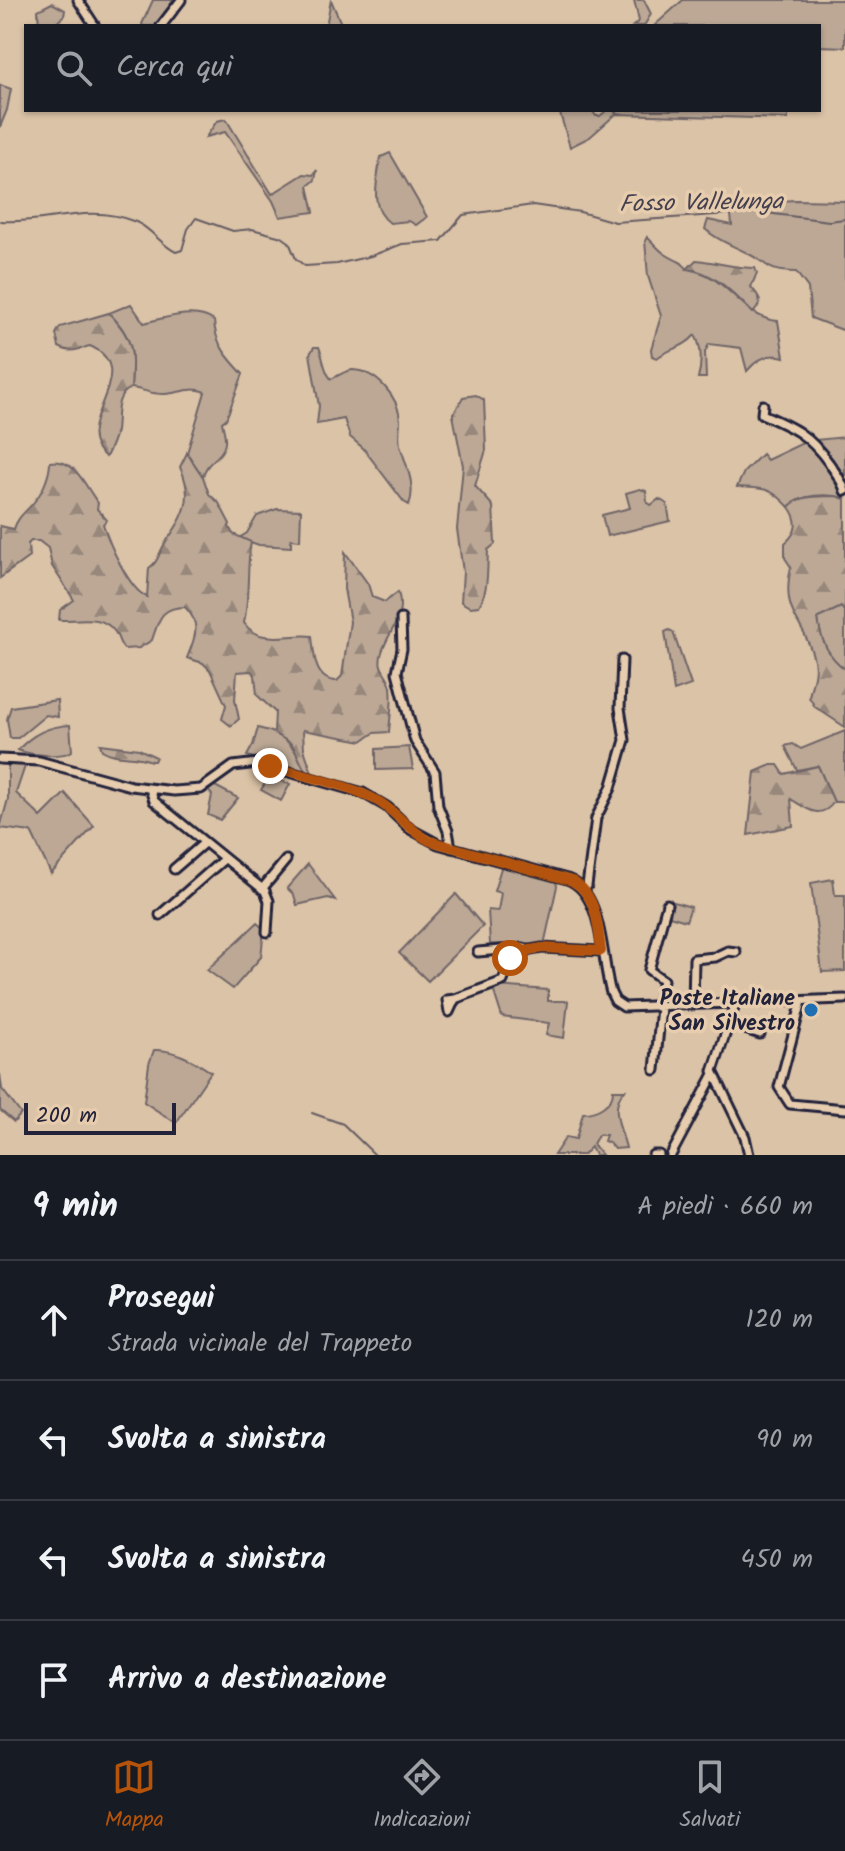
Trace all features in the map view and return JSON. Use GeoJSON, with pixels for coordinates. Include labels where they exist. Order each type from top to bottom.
{"type":"FeatureCollection","features":[{"type":"Feature","properties":{"kind":"street"},"geometry":{"type":"LineString","coordinates":[[78,0],[94,24]]}},
{"type":"Feature","properties":{"kind":"street"},"geometry":{"type":"LineString","coordinates":[[163,24],[181,0]]}},
{"type":"Feature","properties":{"kind":"street"},"geometry":{"type":"LineString","coordinates":[[763,405],[762,414],[799,430],[814,442],[843,482],[845,491]]}},
{"type":"Feature","properties":{"kind":"street"},"geometry":{"type":"LineString","coordinates":[[401,619],[402,649],[397,672],[415,741],[435,772],[438,806],[451,848]]}},
{"type":"Feature","properties":{"kind":"street"},"geometry":{"type":"LineString","coordinates":[[584,889],[587,886],[596,818],[611,788],[624,746],[619,678],[622,660]]}},
{"type":"Feature","properties":{"kind":"street"},"geometry":{"type":"LineString","coordinates":[[0,759],[39,761],[150,789],[201,789],[233,766],[258,763],[363,793],[382,803],[423,837],[451,848],[572,881],[584,889],[595,914],[609,989],[615,1001],[627,1008],[845,999]]}},
{"type":"Feature","properties":{"kind":"street"},"geometry":{"type":"LineString","coordinates":[[150,789],[154,801],[262,889],[269,901],[267,932]]}},
{"type":"Feature","properties":{"kind":"street"},"geometry":{"type":"LineString","coordinates":[[174,869],[204,843]]}},
{"type":"Feature","properties":{"kind":"street"},"geometry":{"type":"LineString","coordinates":[[160,915],[224,859]]}},
{"type":"Feature","properties":{"kind":"street"},"geometry":{"type":"LineString","coordinates":[[262,889],[286,860]]}},
{"type":"Feature","properties":{"kind":"street"},"geometry":{"type":"LineString","coordinates":[[655,1070],[663,980],[649,970],[667,904]]}},
{"type":"Feature","properties":{"kind":"street"},"geometry":{"type":"LineString","coordinates":[[478,952],[508,948],[601,951]]}},
{"type":"Feature","properties":{"kind":"street"},"geometry":{"type":"LineString","coordinates":[[455,999],[503,981],[513,953],[542,948]]}},
{"type":"Feature","properties":{"kind":"street"},"geometry":{"type":"LineString","coordinates":[[693,1005],[694,959],[736,952]]}},
{"type":"Feature","properties":{"kind":"street"},"geometry":{"type":"LineString","coordinates":[[802,1001],[779,1087],[790,1104],[845,1109]]}},
{"type":"Feature","properties":{"kind":"street"},"geometry":{"type":"LineString","coordinates":[[736,1002],[713,1071],[745,1137],[749,1155]]}},
{"type":"Feature","properties":{"kind":"street"},"geometry":{"type":"LineString","coordinates":[[730,1024],[760,1034]]}},
{"type":"Feature","properties":{"kind":"street"},"geometry":{"type":"LineString","coordinates":[[671,1155],[714,1074]]}},
{"type":"Feature","properties":{"kind":"green space"},"geometry":{"type":"Polygon","coordinates":[[[153,0],[178,0],[160,24],[142,24],[153,0]]]}},
{"type":"Feature","properties":{"kind":"green space"},"geometry":{"type":"Polygon","coordinates":[[[331,0],[341,24],[326,24],[331,0]]]}},
{"type":"Feature","properties":{"kind":"green space"},"geometry":{"type":"Polygon","coordinates":[[[634,0],[644,0],[651,14],[645,24],[635,24],[639,21],[634,0]]]}},
{"type":"Feature","properties":{"kind":"green space"},"geometry":{"type":"Polygon","coordinates":[[[683,0],[845,0],[845,47],[821,46],[821,24],[656,24],[683,0]]]}},
{"type":"Feature","properties":{"kind":"green space"},"geometry":{"type":"Polygon","coordinates":[[[52,3],[65,10],[64,16],[55,24],[39,24],[38,10],[52,3]]]}},
{"type":"Feature","properties":{"kind":"green space"},"geometry":{"type":"Polygon","coordinates":[[[0,85],[11,89],[0,127],[0,85]]]}},
{"type":"Feature","properties":{"kind":"green space"},"geometry":{"type":"Polygon","coordinates":[[[560,112],[593,112],[600,116],[605,112],[788,112],[788,119],[616,114],[590,137],[570,147],[560,112]]]}},
{"type":"Feature","properties":{"kind":"green space"},"geometry":{"type":"Polygon","coordinates":[[[226,119],[272,194],[304,174],[313,175],[317,170],[315,180],[308,186],[314,212],[280,217],[273,201],[225,132],[206,137],[217,121],[226,119]]]}},
{"type":"Feature","properties":{"kind":"green space"},"geometry":{"type":"Polygon","coordinates":[[[390,153],[427,217],[416,225],[409,221],[390,223],[379,210],[376,186],[380,160],[390,153]]]}},
{"type":"Feature","properties":{"kind":"green space"},"geometry":{"type":"Polygon","coordinates":[[[845,201],[845,331],[811,318],[808,288],[796,272],[770,267],[705,229],[708,220],[732,225],[730,204],[845,201]]]}},
{"type":"Feature","properties":{"kind":"green space"},"geometry":{"type":"Polygon","coordinates":[[[647,237],[664,253],[688,268],[706,274],[751,310],[778,321],[784,357],[773,355],[764,358],[747,371],[741,348],[709,344],[705,352],[706,378],[698,378],[701,356],[695,335],[657,358],[652,356],[651,349],[661,316],[648,276],[647,237]]]}},
{"type":"Feature","properties":{"kind":"green space"},"geometry":{"type":"Polygon","coordinates":[[[696,260],[755,268],[757,273],[751,287],[760,300],[759,306],[753,313],[715,279],[687,269],[696,260]]]}},
{"type":"Feature","properties":{"kind":"green space"},"geometry":{"type":"Polygon","coordinates":[[[131,304],[144,323],[189,314],[214,321],[220,344],[243,374],[226,419],[222,422],[224,448],[207,467],[203,477],[187,453],[205,392],[190,390],[161,394],[131,388],[132,365],[128,339],[109,313],[131,304]]]}},
{"type":"Feature","properties":{"kind":"green space"},"geometry":{"type":"Polygon","coordinates":[[[109,313],[128,339],[132,365],[131,388],[119,401],[115,435],[106,457],[96,445],[94,431],[109,384],[110,370],[105,357],[90,346],[71,351],[59,347],[56,334],[60,327],[109,313]]]}},
{"type":"Feature","properties":{"kind":"green space"},"geometry":{"type":"Polygon","coordinates":[[[314,347],[319,347],[331,379],[350,370],[362,371],[378,380],[391,394],[399,411],[400,445],[411,482],[409,505],[363,448],[350,437],[344,419],[317,424],[319,406],[310,354],[314,347]]]}},
{"type":"Feature","properties":{"kind":"green space"},"geometry":{"type":"Polygon","coordinates":[[[476,395],[484,400],[486,450],[475,486],[493,506],[495,544],[488,550],[487,579],[482,599],[479,606],[470,607],[461,602],[463,572],[457,529],[463,466],[453,415],[463,397],[476,395]]]}},
{"type":"Feature","properties":{"kind":"green space"},"geometry":{"type":"Polygon","coordinates":[[[845,437],[845,485],[815,440],[845,437]]]}},
{"type":"Feature","properties":{"kind":"green space"},"geometry":{"type":"Polygon","coordinates":[[[809,440],[836,478],[844,498],[815,496],[800,499],[789,507],[766,490],[737,487],[744,472],[762,454],[767,460],[809,440]]]}},
{"type":"Feature","properties":{"kind":"green space"},"geometry":{"type":"Polygon","coordinates":[[[187,453],[203,477],[209,494],[219,503],[233,534],[251,542],[244,623],[251,630],[275,637],[312,636],[320,672],[329,680],[337,681],[342,676],[350,622],[344,589],[345,552],[368,584],[372,597],[385,602],[398,592],[400,609],[381,658],[381,667],[391,687],[389,732],[374,733],[362,741],[303,730],[304,749],[313,776],[306,773],[292,744],[274,733],[275,712],[257,695],[255,675],[251,671],[237,672],[235,700],[239,719],[231,726],[222,719],[226,705],[210,670],[203,663],[187,658],[195,625],[185,607],[171,609],[162,616],[152,640],[139,648],[124,649],[115,632],[103,622],[59,620],[60,610],[74,600],[52,566],[48,548],[39,541],[31,541],[28,544],[29,557],[0,578],[0,526],[14,529],[42,490],[50,462],[59,462],[78,474],[98,503],[97,509],[107,520],[103,524],[120,565],[133,585],[147,597],[149,568],[157,560],[185,507],[187,489],[180,467],[187,453]]]}},
{"type":"Feature","properties":{"kind":"green space"},"geometry":{"type":"Polygon","coordinates":[[[640,489],[646,491],[647,502],[651,505],[659,499],[667,504],[670,521],[607,536],[602,515],[630,508],[626,493],[640,489]]]}},
{"type":"Feature","properties":{"kind":"green space"},"geometry":{"type":"Polygon","coordinates":[[[836,496],[845,499],[845,612],[841,607],[818,618],[826,646],[845,669],[845,727],[815,707],[809,697],[815,665],[810,646],[791,608],[788,584],[791,567],[785,558],[785,543],[796,526],[789,507],[804,498],[836,496]]]}},
{"type":"Feature","properties":{"kind":"green space"},"geometry":{"type":"Polygon","coordinates":[[[277,509],[301,510],[300,540],[291,539],[291,547],[259,545],[239,538],[247,533],[257,516],[277,509]]]}},
{"type":"Feature","properties":{"kind":"green space"},"geometry":{"type":"Polygon","coordinates":[[[841,607],[845,612],[845,669],[826,646],[818,618],[841,607]]]}},
{"type":"Feature","properties":{"kind":"green space"},"geometry":{"type":"Polygon","coordinates":[[[665,632],[673,632],[691,685],[674,691],[665,632]]]}},
{"type":"Feature","properties":{"kind":"green space"},"geometry":{"type":"Polygon","coordinates":[[[57,700],[58,717],[46,715],[18,738],[10,738],[7,719],[11,707],[57,700]]]}},
{"type":"Feature","properties":{"kind":"green space"},"geometry":{"type":"Polygon","coordinates":[[[70,725],[72,751],[45,755],[18,750],[41,732],[70,725]]]}},
{"type":"Feature","properties":{"kind":"green space"},"geometry":{"type":"Polygon","coordinates":[[[258,728],[276,734],[289,743],[306,773],[247,756],[258,728]]]}},
{"type":"Feature","properties":{"kind":"green space"},"geometry":{"type":"Polygon","coordinates":[[[845,731],[845,802],[834,802],[818,766],[797,770],[785,746],[793,744],[801,749],[845,731]]]}},
{"type":"Feature","properties":{"kind":"green space"},"geometry":{"type":"Polygon","coordinates":[[[100,744],[139,749],[156,757],[151,761],[113,755],[102,750],[100,744]]]}},
{"type":"Feature","properties":{"kind":"green space"},"geometry":{"type":"Polygon","coordinates":[[[409,747],[413,769],[376,770],[376,749],[409,747]]]}},
{"type":"Feature","properties":{"kind":"green space"},"geometry":{"type":"Polygon","coordinates":[[[8,761],[26,763],[16,793],[41,817],[65,793],[94,826],[51,874],[31,832],[0,828],[8,799],[8,761]]]}},
{"type":"Feature","properties":{"kind":"green space"},"geometry":{"type":"Polygon","coordinates":[[[778,765],[784,774],[818,766],[834,802],[829,808],[818,812],[791,799],[793,826],[748,835],[755,772],[778,765]]]}},
{"type":"Feature","properties":{"kind":"green space"},"geometry":{"type":"Polygon","coordinates":[[[269,777],[290,784],[281,801],[261,790],[269,777]]]}},
{"type":"Feature","properties":{"kind":"green space"},"geometry":{"type":"Polygon","coordinates":[[[213,785],[238,798],[220,820],[208,815],[212,795],[208,790],[213,785]]]}},
{"type":"Feature","properties":{"kind":"green space"},"geometry":{"type":"Polygon","coordinates":[[[499,862],[522,869],[522,873],[556,882],[544,945],[490,944],[488,910],[498,911],[501,893],[494,891],[501,868],[499,862]]]}},
{"type":"Feature","properties":{"kind":"green space"},"geometry":{"type":"Polygon","coordinates":[[[308,864],[335,900],[328,898],[297,905],[294,895],[287,888],[308,864]]]}},
{"type":"Feature","properties":{"kind":"green space"},"geometry":{"type":"Polygon","coordinates":[[[833,879],[835,895],[845,895],[845,971],[822,972],[811,883],[833,879]]]}},
{"type":"Feature","properties":{"kind":"green space"},"geometry":{"type":"Polygon","coordinates":[[[456,894],[483,926],[428,981],[399,953],[456,894]]]}},
{"type":"Feature","properties":{"kind":"green space"},"geometry":{"type":"Polygon","coordinates":[[[670,901],[691,907],[686,921],[666,915],[670,901]]]}},
{"type":"Feature","properties":{"kind":"green space"},"geometry":{"type":"Polygon","coordinates":[[[257,923],[264,929],[261,957],[233,989],[207,970],[257,923]]]}},
{"type":"Feature","properties":{"kind":"green space"},"geometry":{"type":"Polygon","coordinates":[[[497,986],[548,990],[548,1001],[568,1001],[564,1038],[546,1035],[549,1023],[502,1017],[494,992],[497,986]]]}},
{"type":"Feature","properties":{"kind":"green space"},"geometry":{"type":"Polygon","coordinates":[[[154,1050],[177,1054],[211,1072],[176,1123],[144,1102],[154,1050]]]}},
{"type":"Feature","properties":{"kind":"green space"},"geometry":{"type":"Polygon","coordinates":[[[0,1074],[2,1089],[21,1114],[14,1122],[0,1110],[0,1074]]]}},
{"type":"Feature","properties":{"kind":"green space"},"geometry":{"type":"Polygon","coordinates":[[[613,1090],[625,1090],[617,1103],[617,1111],[626,1148],[614,1149],[604,1141],[606,1135],[598,1135],[593,1144],[602,1155],[595,1155],[591,1147],[583,1155],[554,1155],[566,1137],[576,1139],[583,1113],[603,1107],[610,1100],[613,1090]]]}},
{"type":"Feature","properties":{"kind":"waterway","name":"Fosso Vallelunga"},"geometry":{"type":"LineString","coordinates":[[0,221],[84,214],[118,216],[141,225],[176,252],[182,250],[188,229],[196,218],[233,231],[252,229],[282,237],[289,242],[296,259],[305,266],[337,264],[402,244],[441,241],[463,215],[533,205],[580,212],[615,222],[758,212],[829,221],[845,219]]}},
{"type":"Feature","properties":{"kind":"waterway"},"geometry":{"type":"LineString","coordinates":[[312,1113],[343,1124],[375,1155]]}},
{"type":"Feature","properties":{"kind":"place","name":"Poste Italiane San Silvestro"},"geometry":{"type":"Point","coordinates":[811,1010]}},
{"type":"Feature","properties":{"kind":"route"},"geometry":{"type":"LineString","coordinates":[[270,766],[363,793],[382,803],[410,829],[430,841],[572,881],[584,889],[595,914],[601,951],[542,948],[513,953],[510,958]]}}]}
